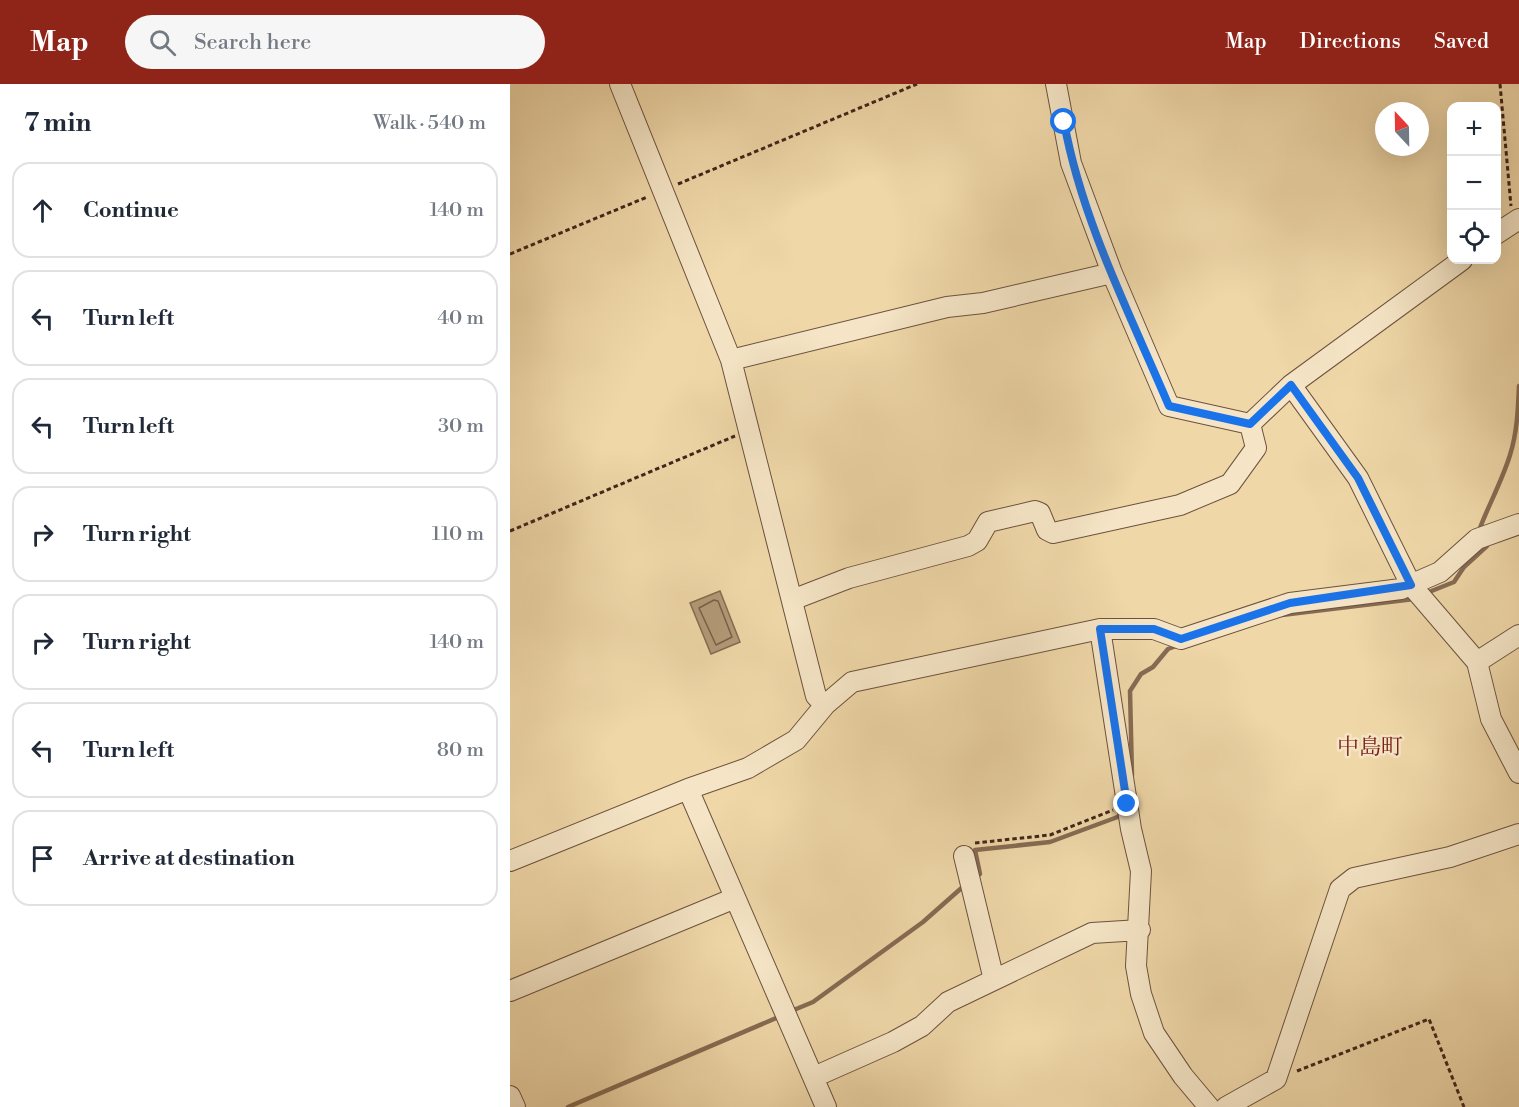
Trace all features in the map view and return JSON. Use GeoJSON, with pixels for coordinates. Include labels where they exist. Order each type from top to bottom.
{"type":"FeatureCollection","features":[{"type":"Feature","properties":{"kind":"street"},"geometry":{"type":"LineString","coordinates":[[620,84],[731,360],[816,696],[825,705]]}},
{"type":"Feature","properties":{"kind":"street"},"geometry":{"type":"LineString","coordinates":[[1056,84],[1071,163],[1112,273],[1169,406],[1250,424]]}},
{"type":"Feature","properties":{"kind":"street"},"geometry":{"type":"LineString","coordinates":[[1250,424],[1291,385],[1457,264]]}},
{"type":"Feature","properties":{"kind":"street"},"geometry":{"type":"LineString","coordinates":[[731,360],[946,307],[983,303],[1112,273]]}},
{"type":"Feature","properties":{"kind":"street"},"geometry":{"type":"LineString","coordinates":[[1291,385],[1358,478],[1411,585],[1477,662],[1491,719],[1519,773]]}},
{"type":"Feature","properties":{"kind":"street"},"geometry":{"type":"LineString","coordinates":[[792,600],[849,578],[968,546],[977,541],[988,522],[1035,511],[1040,513],[1047,530],[1053,533],[1180,505],[1230,484],[1256,448],[1250,424]]}},
{"type":"Feature","properties":{"kind":"street"},"geometry":{"type":"LineString","coordinates":[[510,861],[688,789],[748,768],[796,740],[825,705],[852,682],[1100,629],[1154,629],[1181,639],[1290,603],[1411,585],[1440,572],[1477,539],[1519,524]]}},
{"type":"Feature","properties":{"kind":"street"},"geometry":{"type":"LineString","coordinates":[[1100,629],[1127,804],[1141,871],[1140,930],[1136,966],[1141,994],[1154,1033],[1183,1076],[1209,1107]]}},
{"type":"Feature","properties":{"kind":"street"},"geometry":{"type":"LineString","coordinates":[[1477,662],[1519,635]]}},
{"type":"Feature","properties":{"kind":"street"},"geometry":{"type":"LineString","coordinates":[[688,789],[826,1107]]}},
{"type":"Feature","properties":{"kind":"street"},"geometry":{"type":"LineString","coordinates":[[1226,1107],[1276,1079],[1340,889],[1354,878],[1450,857],[1519,834]]}},
{"type":"Feature","properties":{"kind":"street"},"geometry":{"type":"LineString","coordinates":[[964,856],[994,980]]}},
{"type":"Feature","properties":{"kind":"street"},"geometry":{"type":"LineString","coordinates":[[510,991],[735,898]]}},
{"type":"Feature","properties":{"kind":"street"},"geometry":{"type":"LineString","coordinates":[[814,1077],[893,1042],[922,1026],[948,1002],[1092,933],[1140,930]]}},
{"type":"Feature","properties":{"kind":"street"},"geometry":{"type":"LineString","coordinates":[[510,1096],[515,1107]]}},
{"type":"Feature","properties":{"kind":"path"},"geometry":{"type":"LineString","coordinates":[[510,254],[917,84]]}},
{"type":"Feature","properties":{"kind":"path"},"geometry":{"type":"LineString","coordinates":[[1500,84],[1509,226]]}},
{"type":"Feature","properties":{"kind":"path"},"geometry":{"type":"LineString","coordinates":[[510,531],[747,430]]}},
{"type":"Feature","properties":{"kind":"path"},"geometry":{"type":"LineString","coordinates":[[964,856],[967,844],[1050,835],[1127,804]]}},
{"type":"Feature","properties":{"kind":"path"},"geometry":{"type":"LineString","coordinates":[[1276,1079],[1429,1019],[1464,1107]]}},
{"type":"Feature","properties":{"kind":"water"},"geometry":{"type":"Polygon","coordinates":[[[720,591],[740,642],[711,654],[690,603],[720,591]]]}},
{"type":"Feature","properties":{"kind":"waterway"},"geometry":{"type":"LineString","coordinates":[[1482,533],[1480,528],[1512,447],[1517,421],[1519,386]]}},
{"type":"Feature","properties":{"kind":"waterway"},"geometry":{"type":"LineString","coordinates":[[1424,594],[1454,582],[1464,567],[1487,546],[1485,540]]}},
{"type":"Feature","properties":{"kind":"waterway"},"geometry":{"type":"LineString","coordinates":[[1282,615],[1414,599]]}},
{"type":"Feature","properties":{"kind":"waterway"},"geometry":{"type":"LineString","coordinates":[[1132,775],[1130,691],[1141,674],[1153,667],[1168,649],[1179,645]]}},
{"type":"Feature","properties":{"kind":"waterway"},"geometry":{"type":"LineString","coordinates":[[975,877],[980,874],[975,850],[1050,842],[1123,815]]}},
{"type":"Feature","properties":{"kind":"waterway"},"geometry":{"type":"LineString","coordinates":[[789,1012],[813,1002],[923,922],[966,884]]}},
{"type":"Feature","properties":{"kind":"waterway"},"geometry":{"type":"LineString","coordinates":[[568,1107],[781,1016]]}},
{"type":"Feature","properties":{"kind":"district","name":"中島町"},"geometry":{"type":"Point","coordinates":[1370,746]}},
{"type":"Feature","properties":{"kind":"route"},"geometry":{"type":"LineString","coordinates":[[1064,122],[1071,163],[1112,273],[1169,406],[1250,424],[1291,385],[1358,478],[1411,585],[1401,589],[1290,603],[1181,639],[1154,629],[1100,629],[1127,804]]}}]}
